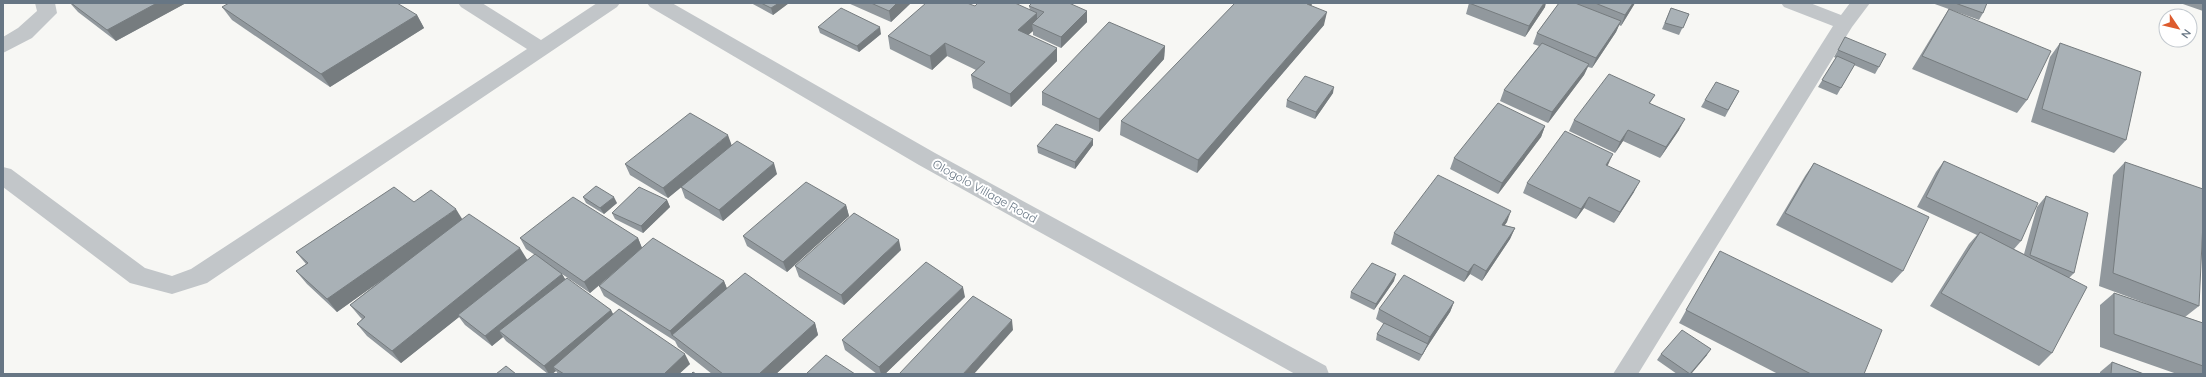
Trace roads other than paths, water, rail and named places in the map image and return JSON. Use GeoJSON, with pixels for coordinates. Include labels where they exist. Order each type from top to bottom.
{"type":"FeatureCollection","features":[{"type":"Feature","properties":{"kind":"street"},"geometry":{"type":"LineString","coordinates":[[3,46],[25,33],[46,13],[45,3]]}},
{"type":"Feature","properties":{"kind":"street"},"geometry":{"type":"LineString","coordinates":[[468,3],[541,49]]}},
{"type":"Feature","properties":{"kind":"street"},"geometry":{"type":"LineString","coordinates":[[3,175],[138,276],[172,285],[199,276],[610,3]]}},
{"type":"Feature","properties":{"kind":"street","name":"Ologolo Village Road"},"geometry":{"type":"LineString","coordinates":[[657,3],[755,58],[927,159],[1317,374]]}},
{"type":"Feature","properties":{"kind":"street"},"geometry":{"type":"LineString","coordinates":[[1791,3],[1845,23]]}},
{"type":"Feature","properties":{"kind":"street"},"geometry":{"type":"LineString","coordinates":[[1625,374],[1845,23],[1860,3]]}}]}
